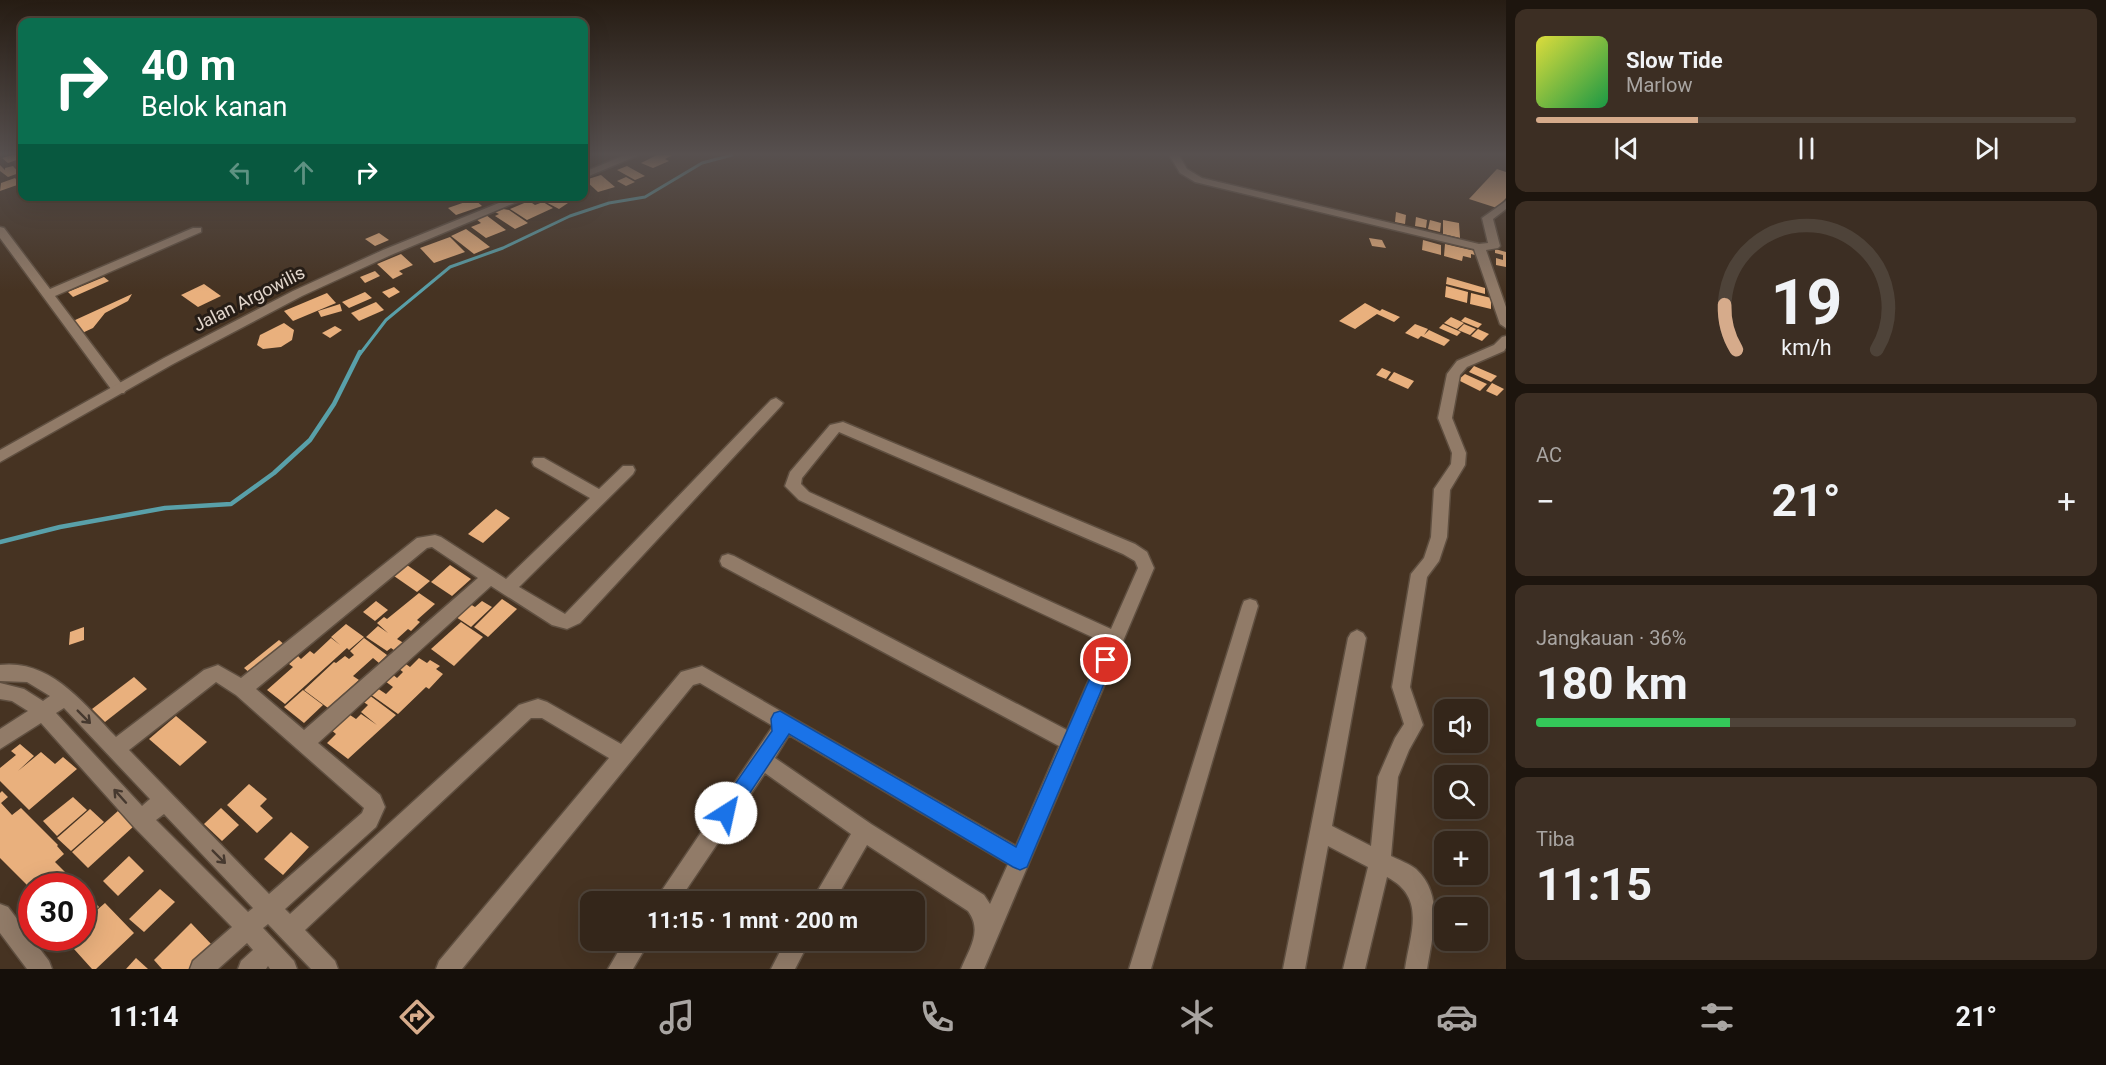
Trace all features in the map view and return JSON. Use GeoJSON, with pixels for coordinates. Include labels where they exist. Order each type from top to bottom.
{"type":"FeatureCollection","features":[{"type":"Feature","properties":{"kind":"street"},"geometry":{"type":"LineString","coordinates":[[1284,200],[1479,247],[1494,246],[1487,218],[1506,204]]}},
{"type":"Feature","properties":{"kind":"street","name":"Jalan Argowilis"},"geometry":{"type":"LineString","coordinates":[[0,457],[112,380],[204,341],[339,273],[513,201]]}},
{"type":"Feature","properties":{"kind":"street"},"geometry":{"type":"LineString","coordinates":[[0,230],[112,380]]}},
{"type":"Feature","properties":{"kind":"street"},"geometry":{"type":"LineString","coordinates":[[48,295],[196,231]]}},
{"type":"Feature","properties":{"kind":"street"},"geometry":{"type":"LineString","coordinates":[[1479,247],[1506,324]]}},
{"type":"Feature","properties":{"kind":"street"},"geometry":{"type":"LineString","coordinates":[[1354,969],[1380,862],[1388,777],[1402,744],[1414,725],[1401,687],[1419,574],[1431,561],[1438,537],[1442,489],[1458,465],[1459,453],[1445,418],[1454,374],[1462,364],[1499,348],[1506,340]]}},
{"type":"Feature","properties":{"kind":"street"},"geometry":{"type":"LineString","coordinates":[[242,688],[423,542],[435,540],[558,620],[567,622],[574,618],[776,403]]}},
{"type":"Feature","properties":{"kind":"street"},"geometry":{"type":"LineString","coordinates":[[972,969],[1146,568],[1141,557],[1129,549],[843,427],[835,428],[795,476],[793,486],[804,496],[1115,639]]}},
{"type":"Feature","properties":{"kind":"street"},"geometry":{"type":"LineString","coordinates":[[539,462],[601,497]]}},
{"type":"Feature","properties":{"kind":"street"},"geometry":{"type":"LineString","coordinates":[[507,588],[628,470]]}},
{"type":"Feature","properties":{"kind":"street"},"geometry":{"type":"LineString","coordinates":[[728,561],[1070,742]]}},
{"type":"Feature","properties":{"kind":"street"},"geometry":{"type":"LineString","coordinates":[[304,743],[490,577]]}},
{"type":"Feature","properties":{"kind":"street"},"geometry":{"type":"LineString","coordinates":[[1140,969],[1250,606]]}},
{"type":"Feature","properties":{"kind":"street"},"geometry":{"type":"LineString","coordinates":[[1294,969],[1357,638]]}},
{"type":"Feature","properties":{"kind":"street"},"geometry":{"type":"LineString","coordinates":[[0,673],[26,672],[42,678],[65,697],[327,969]]}},
{"type":"Feature","properties":{"kind":"street"},"geometry":{"type":"LineString","coordinates":[[115,749],[214,673],[218,673],[242,688],[373,802],[374,813],[201,969]]}},
{"type":"Feature","properties":{"kind":"street"},"geometry":{"type":"LineString","coordinates":[[447,969],[687,678],[693,675],[702,674],[710,677],[1020,860]]}},
{"type":"Feature","properties":{"kind":"street"},"geometry":{"type":"LineString","coordinates":[[0,691],[10,691],[24,697],[43,712],[141,820],[249,928],[286,969]]}},
{"type":"Feature","properties":{"kind":"street"},"geometry":{"type":"LineString","coordinates":[[0,740],[65,697]]}},
{"type":"Feature","properties":{"kind":"street"},"geometry":{"type":"LineString","coordinates":[[290,929],[526,711],[538,708],[547,711],[622,756]]}},
{"type":"Feature","properties":{"kind":"street"},"geometry":{"type":"LineString","coordinates":[[673,891],[780,734],[782,726],[780,719]]}},
{"type":"Feature","properties":{"kind":"street"},"geometry":{"type":"LineString","coordinates":[[762,760],[864,831],[976,903],[984,911],[987,937]]}},
{"type":"Feature","properties":{"kind":"street"},"geometry":{"type":"LineString","coordinates":[[141,820],[164,800]]}},
{"type":"Feature","properties":{"kind":"street"},"geometry":{"type":"LineString","coordinates":[[829,891],[864,831]]}},
{"type":"Feature","properties":{"kind":"street"},"geometry":{"type":"LineString","coordinates":[[1320,831],[1409,877],[1423,903],[1416,969]]}},
{"type":"Feature","properties":{"kind":"street"},"geometry":{"type":"LineString","coordinates":[[0,915],[42,969]]}},
{"type":"Feature","properties":{"kind":"street"},"geometry":{"type":"LineString","coordinates":[[249,969],[269,950]]}},
{"type":"Feature","properties":{"kind":"street"},"geometry":{"type":"LineString","coordinates":[[619,969],[631,951]]}},
{"type":"Feature","properties":{"kind":"street"},"geometry":{"type":"LineString","coordinates":[[782,969],[793,951]]}},
{"type":"Feature","properties":{"kind":"building"},"geometry":{"type":"Polygon","coordinates":[[[1473,200],[1504,200],[1497,208],[1473,200]]]}},
{"type":"Feature","properties":{"kind":"building"},"geometry":{"type":"Polygon","coordinates":[[[468,201],[476,201],[482,206],[456,215],[448,208],[468,201]]]}},
{"type":"Feature","properties":{"kind":"building"},"geometry":{"type":"Polygon","coordinates":[[[529,201],[535,205],[543,202],[553,208],[527,220],[510,209],[529,201]]]}},
{"type":"Feature","properties":{"kind":"building"},"geometry":{"type":"Polygon","coordinates":[[[544,201],[571,201],[559,209],[544,201]]]}},
{"type":"Feature","properties":{"kind":"building"},"geometry":{"type":"Polygon","coordinates":[[[503,209],[509,210],[528,223],[515,229],[495,216],[499,214],[495,212],[503,209]]]}},
{"type":"Feature","properties":{"kind":"building"},"geometry":{"type":"Polygon","coordinates":[[[1396,212],[1406,215],[1405,224],[1395,222],[1396,212]]]}},
{"type":"Feature","properties":{"kind":"building"},"geometry":{"type":"Polygon","coordinates":[[[486,215],[506,230],[486,238],[471,227],[481,223],[476,219],[486,215]]]}},
{"type":"Feature","properties":{"kind":"building"},"geometry":{"type":"Polygon","coordinates":[[[1416,217],[1427,220],[1426,228],[1415,226],[1416,217]]]}},
{"type":"Feature","properties":{"kind":"building"},"geometry":{"type":"Polygon","coordinates":[[[1430,220],[1441,223],[1440,232],[1428,229],[1430,220]]]}},
{"type":"Feature","properties":{"kind":"building"},"geometry":{"type":"Polygon","coordinates":[[[1443,220],[1459,223],[1460,238],[1443,234],[1443,220]]]}},
{"type":"Feature","properties":{"kind":"building"},"geometry":{"type":"Polygon","coordinates":[[[466,229],[490,247],[474,254],[451,236],[466,229]]]}},
{"type":"Feature","properties":{"kind":"building"},"geometry":{"type":"Polygon","coordinates":[[[379,233],[389,240],[375,246],[365,239],[379,233]]]}},
{"type":"Feature","properties":{"kind":"building"},"geometry":{"type":"Polygon","coordinates":[[[450,237],[465,252],[434,263],[420,248],[450,237]]]}},
{"type":"Feature","properties":{"kind":"building"},"geometry":{"type":"Polygon","coordinates":[[[1369,238],[1382,240],[1386,248],[1372,246],[1369,238]]]}},
{"type":"Feature","properties":{"kind":"building"},"geometry":{"type":"Polygon","coordinates":[[[1423,240],[1441,245],[1441,255],[1422,250],[1423,240]]]}},
{"type":"Feature","properties":{"kind":"building"},"geometry":{"type":"Polygon","coordinates":[[[1445,244],[1475,251],[1475,255],[1471,254],[1471,258],[1463,256],[1462,261],[1444,256],[1445,244]]]}},
{"type":"Feature","properties":{"kind":"building"},"geometry":{"type":"Polygon","coordinates":[[[1495,249],[1506,252],[1506,267],[1496,265],[1496,258],[1503,260],[1503,255],[1495,253],[1495,249]]]}},
{"type":"Feature","properties":{"kind":"building"},"geometry":{"type":"Polygon","coordinates":[[[401,254],[413,265],[399,271],[403,274],[393,279],[377,264],[401,254]]]}},
{"type":"Feature","properties":{"kind":"building"},"geometry":{"type":"Polygon","coordinates":[[[375,271],[380,276],[365,283],[360,277],[375,271]]]}},
{"type":"Feature","properties":{"kind":"building"},"geometry":{"type":"Polygon","coordinates":[[[104,277],[109,281],[73,297],[68,292],[104,277]]]}},
{"type":"Feature","properties":{"kind":"building"},"geometry":{"type":"Polygon","coordinates":[[[1447,277],[1485,288],[1485,294],[1446,284],[1447,277]]]}},
{"type":"Feature","properties":{"kind":"building"},"geometry":{"type":"Polygon","coordinates":[[[204,284],[221,296],[198,307],[181,295],[204,284]]]}},
{"type":"Feature","properties":{"kind":"building"},"geometry":{"type":"Polygon","coordinates":[[[1446,286],[1468,292],[1467,303],[1445,297],[1446,286]]]}},
{"type":"Feature","properties":{"kind":"building"},"geometry":{"type":"Polygon","coordinates":[[[394,287],[400,292],[389,298],[382,292],[394,287]]]}},
{"type":"Feature","properties":{"kind":"building"},"geometry":{"type":"Polygon","coordinates":[[[365,292],[372,298],[349,308],[342,302],[365,292]]]}},
{"type":"Feature","properties":{"kind":"building"},"geometry":{"type":"Polygon","coordinates":[[[327,293],[336,303],[293,321],[284,311],[327,293]]]}},
{"type":"Feature","properties":{"kind":"building"},"geometry":{"type":"Polygon","coordinates":[[[1471,293],[1491,298],[1491,309],[1470,304],[1471,293]]]}},
{"type":"Feature","properties":{"kind":"building"},"geometry":{"type":"Polygon","coordinates":[[[132,294],[128,301],[105,313],[93,328],[80,334],[73,321],[132,294]]]}},
{"type":"Feature","properties":{"kind":"building"},"geometry":{"type":"Polygon","coordinates":[[[376,302],[384,310],[359,321],[351,313],[376,302]]]}},
{"type":"Feature","properties":{"kind":"building"},"geometry":{"type":"Polygon","coordinates":[[[1365,303],[1380,311],[1382,309],[1400,317],[1394,322],[1377,314],[1355,329],[1339,321],[1365,303]]]}},
{"type":"Feature","properties":{"kind":"building"},"geometry":{"type":"Polygon","coordinates":[[[340,304],[342,311],[321,317],[318,311],[340,304]]]}},
{"type":"Feature","properties":{"kind":"building"},"geometry":{"type":"Polygon","coordinates":[[[1451,317],[1464,323],[1457,329],[1444,323],[1451,317]]]}},
{"type":"Feature","properties":{"kind":"building"},"geometry":{"type":"Polygon","coordinates":[[[1465,317],[1482,324],[1478,328],[1461,321],[1465,317]]]}},
{"type":"Feature","properties":{"kind":"building"},"geometry":{"type":"Polygon","coordinates":[[[284,323],[294,330],[292,340],[281,347],[263,349],[257,345],[260,335],[284,323]]]}},
{"type":"Feature","properties":{"kind":"building"},"geometry":{"type":"Polygon","coordinates":[[[1415,324],[1428,329],[1424,335],[1429,330],[1450,340],[1444,346],[1421,336],[1418,339],[1405,333],[1415,324]]]}},
{"type":"Feature","properties":{"kind":"building"},"geometry":{"type":"Polygon","coordinates":[[[1443,324],[1461,332],[1457,336],[1439,328],[1443,324]]]}},
{"type":"Feature","properties":{"kind":"building"},"geometry":{"type":"Polygon","coordinates":[[[1464,324],[1476,329],[1470,335],[1458,330],[1464,324]]]}},
{"type":"Feature","properties":{"kind":"building"},"geometry":{"type":"Polygon","coordinates":[[[335,326],[342,330],[330,338],[322,333],[335,326]]]}},
{"type":"Feature","properties":{"kind":"building"},"geometry":{"type":"Polygon","coordinates":[[[1478,329],[1489,334],[1482,341],[1471,336],[1478,329]]]}},
{"type":"Feature","properties":{"kind":"building"},"geometry":{"type":"Polygon","coordinates":[[[1474,366],[1497,376],[1491,382],[1469,372],[1474,366]]]}},
{"type":"Feature","properties":{"kind":"building"},"geometry":{"type":"Polygon","coordinates":[[[1382,368],[1391,372],[1386,379],[1376,375],[1382,368]]]}},
{"type":"Feature","properties":{"kind":"building"},"geometry":{"type":"Polygon","coordinates":[[[1394,372],[1414,381],[1408,389],[1388,380],[1394,372]]]}},
{"type":"Feature","properties":{"kind":"building"},"geometry":{"type":"Polygon","coordinates":[[[1465,374],[1487,384],[1480,391],[1458,380],[1465,374]]]}},
{"type":"Feature","properties":{"kind":"building"},"geometry":{"type":"Polygon","coordinates":[[[1492,383],[1504,389],[1497,396],[1486,391],[1492,383]]]}},
{"type":"Feature","properties":{"kind":"building"},"geometry":{"type":"Polygon","coordinates":[[[496,509],[510,518],[483,543],[468,534],[496,509]]]}},
{"type":"Feature","properties":{"kind":"building"},"geometry":{"type":"Polygon","coordinates":[[[407,565],[430,581],[417,592],[394,576],[407,565]]]}},
{"type":"Feature","properties":{"kind":"building"},"geometry":{"type":"Polygon","coordinates":[[[450,565],[471,579],[452,596],[431,582],[450,565]]]}},
{"type":"Feature","properties":{"kind":"building"},"geometry":{"type":"Polygon","coordinates":[[[419,593],[435,604],[417,620],[420,622],[411,631],[408,629],[397,639],[407,645],[398,653],[391,648],[387,651],[366,637],[378,626],[388,633],[377,623],[384,617],[387,619],[419,593]]]}},
{"type":"Feature","properties":{"kind":"building"},"geometry":{"type":"Polygon","coordinates":[[[502,599],[517,609],[488,637],[474,627],[502,599]]]}},
{"type":"Feature","properties":{"kind":"building"},"geometry":{"type":"Polygon","coordinates":[[[376,601],[388,610],[375,621],[363,612],[376,601]]]}},
{"type":"Feature","properties":{"kind":"building"},"geometry":{"type":"Polygon","coordinates":[[[482,601],[492,607],[471,627],[456,617],[470,604],[475,607],[482,601]]]}},
{"type":"Feature","properties":{"kind":"building"},"geometry":{"type":"Polygon","coordinates":[[[461,622],[483,637],[454,666],[431,649],[461,622]]]}},
{"type":"Feature","properties":{"kind":"building"},"geometry":{"type":"Polygon","coordinates":[[[346,624],[364,637],[349,650],[347,648],[285,704],[267,690],[293,667],[289,664],[298,656],[301,659],[310,651],[314,654],[331,638],[340,645],[331,637],[346,624]]]}},
{"type":"Feature","properties":{"kind":"building"},"geometry":{"type":"Polygon","coordinates":[[[84,627],[84,640],[69,645],[70,632],[84,627]]]}},
{"type":"Feature","properties":{"kind":"building"},"geometry":{"type":"Polygon","coordinates":[[[364,638],[387,655],[379,663],[373,658],[353,676],[359,680],[328,708],[304,690],[334,662],[336,663],[345,656],[349,659],[354,655],[350,651],[364,638]]]}},
{"type":"Feature","properties":{"kind":"building"},"geometry":{"type":"Polygon","coordinates":[[[279,640],[286,646],[251,674],[244,668],[279,640]]]}},
{"type":"Feature","properties":{"kind":"building"},"geometry":{"type":"Polygon","coordinates":[[[419,658],[427,663],[430,660],[440,666],[436,669],[443,674],[429,689],[426,687],[398,714],[370,694],[377,688],[386,694],[393,687],[385,681],[392,674],[397,678],[403,672],[398,668],[403,662],[410,667],[419,658]]]}},
{"type":"Feature","properties":{"kind":"building"},"geometry":{"type":"Polygon","coordinates":[[[134,677],[147,689],[105,722],[92,709],[134,677]]]}},
{"type":"Feature","properties":{"kind":"building"},"geometry":{"type":"Polygon","coordinates":[[[303,690],[323,705],[304,723],[284,707],[303,690]]]}},
{"type":"Feature","properties":{"kind":"building"},"geometry":{"type":"Polygon","coordinates":[[[369,695],[396,715],[348,759],[327,743],[336,734],[330,729],[347,713],[356,719],[361,714],[377,725],[361,712],[368,705],[362,701],[369,695]]]}},
{"type":"Feature","properties":{"kind":"building"},"geometry":{"type":"Polygon","coordinates":[[[176,716],[207,742],[180,766],[149,739],[176,716]]]}},
{"type":"Feature","properties":{"kind":"building"},"geometry":{"type":"Polygon","coordinates":[[[20,744],[34,756],[18,771],[41,752],[55,764],[63,757],[77,769],[29,810],[0,781],[0,768],[16,755],[11,751],[20,744]]]}},
{"type":"Feature","properties":{"kind":"building"},"geometry":{"type":"Polygon","coordinates":[[[249,784],[267,799],[260,806],[273,818],[257,833],[227,805],[249,784]]]}},
{"type":"Feature","properties":{"kind":"building"},"geometry":{"type":"Polygon","coordinates":[[[2,791],[8,797],[1,803],[12,815],[21,808],[58,845],[64,854],[55,862],[66,873],[18,873],[18,876],[0,858],[0,793],[2,791]]]}},
{"type":"Feature","properties":{"kind":"building"},"geometry":{"type":"Polygon","coordinates":[[[73,797],[87,810],[57,836],[43,821],[73,797]]]}},
{"type":"Feature","properties":{"kind":"building"},"geometry":{"type":"Polygon","coordinates":[[[221,808],[239,825],[222,841],[204,824],[221,808]]]}},
{"type":"Feature","properties":{"kind":"building"},"geometry":{"type":"Polygon","coordinates":[[[90,809],[104,822],[71,851],[57,838],[90,809]]]}},
{"type":"Feature","properties":{"kind":"building"},"geometry":{"type":"Polygon","coordinates":[[[118,811],[134,826],[88,868],[72,852],[118,811]]]}},
{"type":"Feature","properties":{"kind":"building"},"geometry":{"type":"Polygon","coordinates":[[[291,832],[309,847],[283,875],[264,859],[291,832]]]}},
{"type":"Feature","properties":{"kind":"building"},"geometry":{"type":"Polygon","coordinates":[[[129,856],[144,871],[118,896],[103,881],[129,856]]]}},
{"type":"Feature","properties":{"kind":"building"},"geometry":{"type":"Polygon","coordinates":[[[160,889],[175,902],[144,932],[129,919],[160,889]]]}},
{"type":"Feature","properties":{"kind":"building"},"geometry":{"type":"Polygon","coordinates":[[[105,903],[134,933],[96,969],[92,969],[76,951],[96,951],[96,911],[105,903]]]}},
{"type":"Feature","properties":{"kind":"building"},"geometry":{"type":"Polygon","coordinates":[[[191,923],[213,946],[190,969],[162,969],[154,960],[191,923]]]}},
{"type":"Feature","properties":{"kind":"building"},"geometry":{"type":"Polygon","coordinates":[[[136,958],[148,969],[126,969],[136,958]]]}},
{"type":"Feature","properties":{"kind":"waterway"},"geometry":{"type":"LineString","coordinates":[[360,354],[386,320],[450,267],[503,248],[570,216],[609,203],[626,200]]}},
{"type":"Feature","properties":{"kind":"waterway"},"geometry":{"type":"LineString","coordinates":[[0,542],[60,527],[165,508],[231,504],[274,473],[310,440],[334,404],[360,352]]}},
{"type":"Feature","properties":{"kind":"route"},"geometry":{"type":"LineString","coordinates":[[726,813],[780,734],[782,726],[780,719],[1020,860],[1106,660]]}}]}
